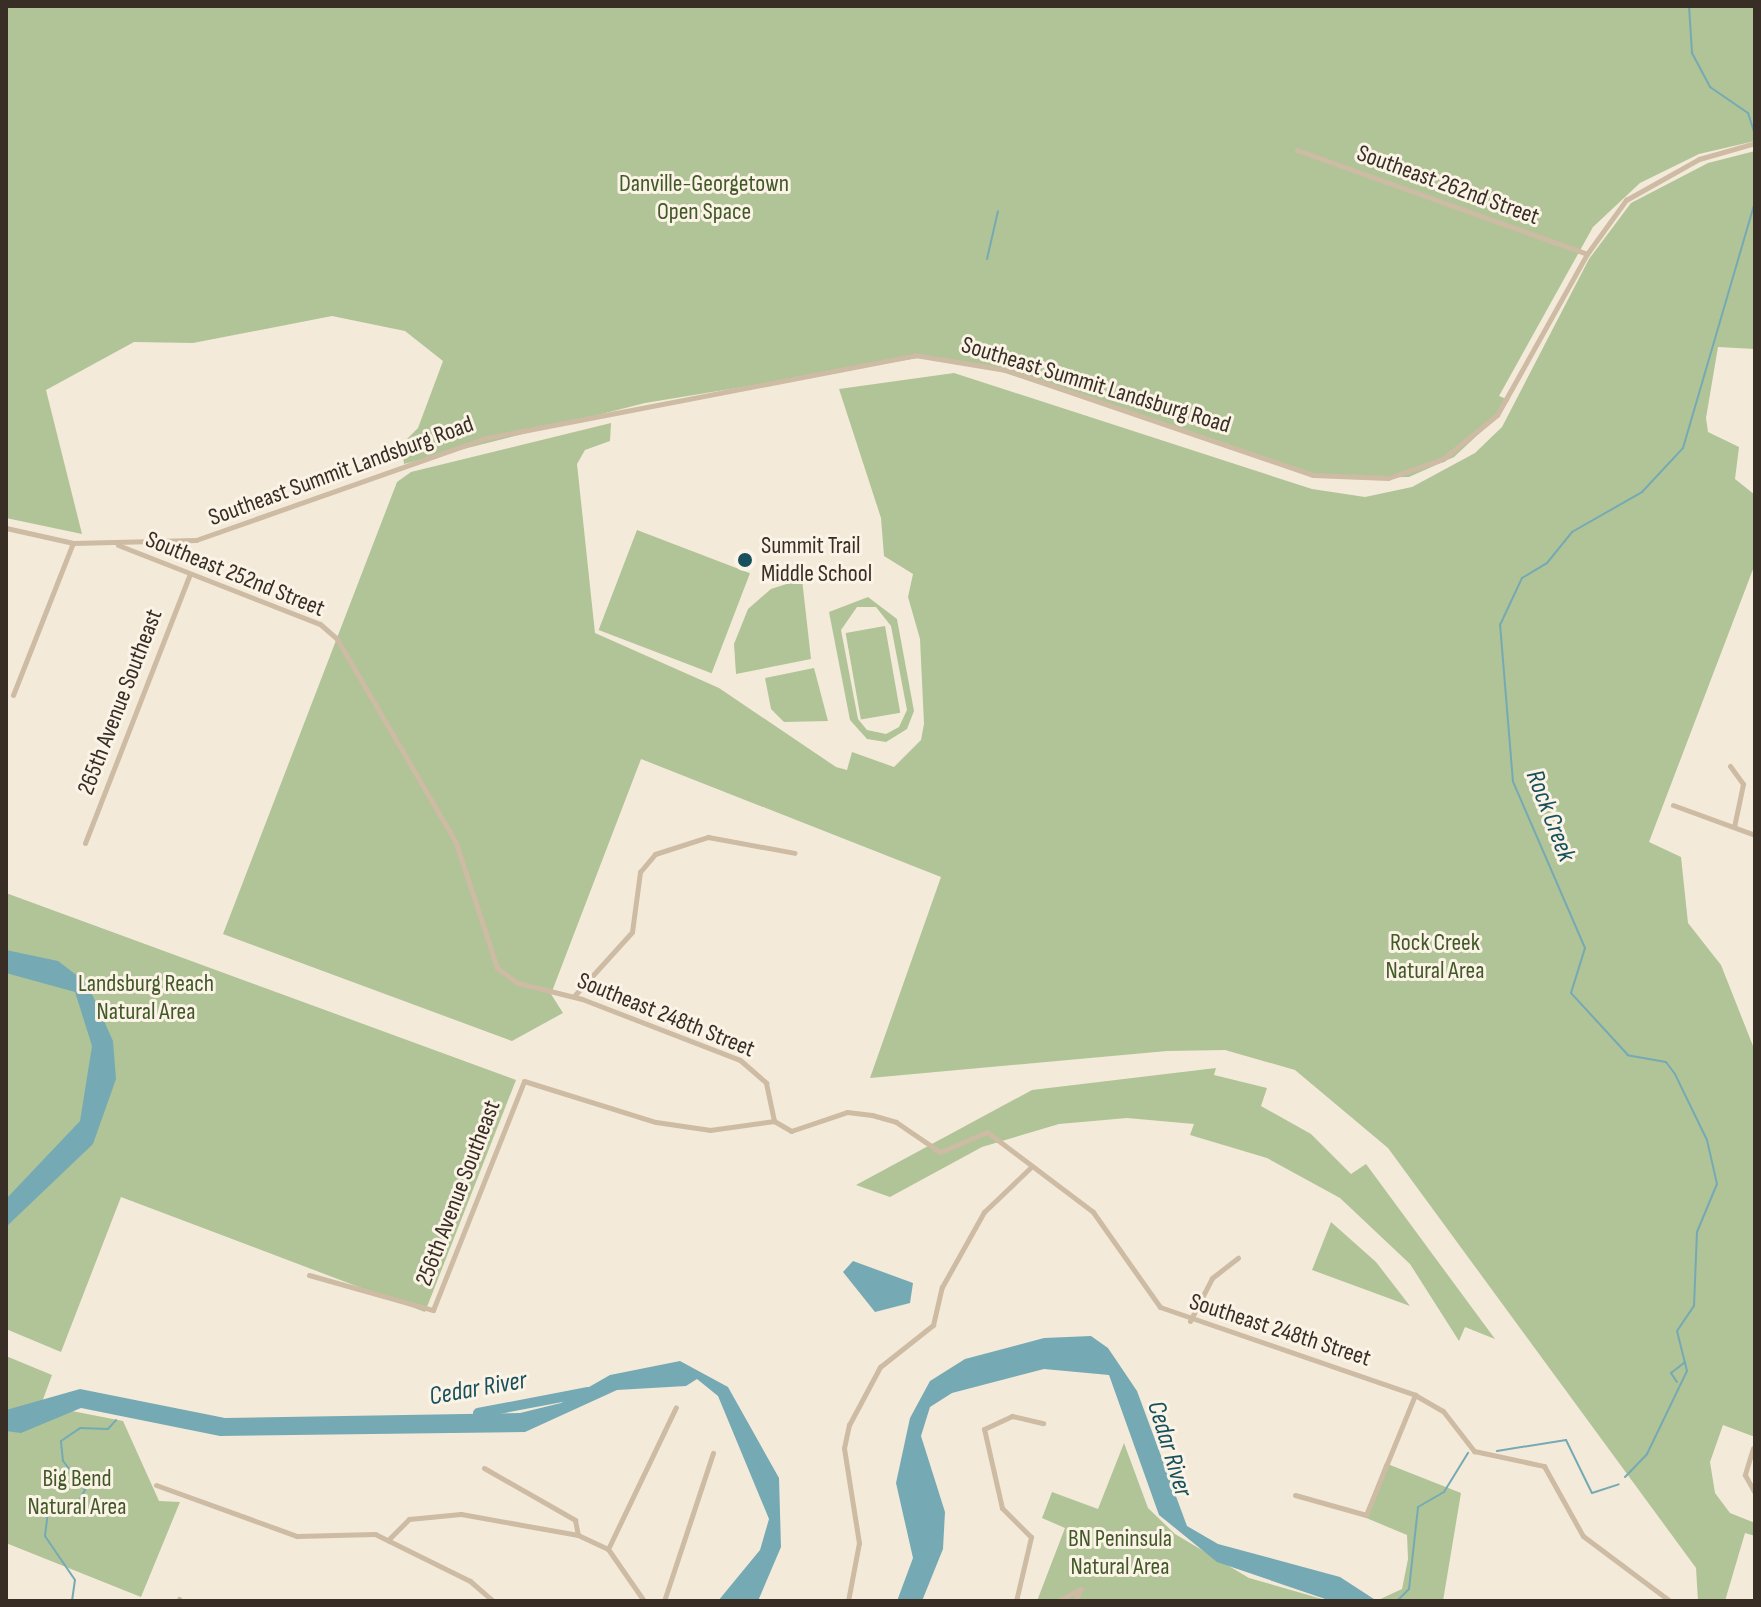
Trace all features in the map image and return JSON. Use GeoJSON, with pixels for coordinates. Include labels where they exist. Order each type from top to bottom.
{"type":"FeatureCollection","features":[{"type":"Feature","properties":{"kind":"street","name":"Southeast Summit Landsburg Road"},"geometry":{"type":"LineString","coordinates":[[6,528],[73,543],[118,545],[233,531],[494,436],[915,355],[1006,370],[1313,475],[1388,478],[1443,459],[1497,415],[1587,254],[1643,187],[1755,143]]}},
{"type":"Feature","properties":{"kind":"street","name":"Southeast 262nd Street"},"geometry":{"type":"LineString","coordinates":[[1297,150],[1587,254]]}},
{"type":"Feature","properties":{"kind":"street"},"geometry":{"type":"LineString","coordinates":[[13,695],[73,543]]}},
{"type":"Feature","properties":{"kind":"street","name":"Southeast 252nd Street"},"geometry":{"type":"LineString","coordinates":[[118,545],[320,624],[337,639]]}},
{"type":"Feature","properties":{"kind":"street","name":"265th Avenue Southeast"},"geometry":{"type":"LineString","coordinates":[[85,843],[190,574]]}},
{"type":"Feature","properties":{"kind":"street","name":"Southeast 248th Street"},"geometry":{"type":"LineString","coordinates":[[337,639],[456,843],[497,968],[518,983],[574,996],[740,1060],[766,1083],[774,1121],[799,1131],[847,1112],[884,1117],[940,1152],[981,1130],[1093,1212],[1153,1301],[1190,1321],[1291,1348],[1415,1395],[1443,1411],[1474,1451],[1544,1466],[1583,1536],[1670,1601]]}},
{"type":"Feature","properties":{"kind":"street"},"geometry":{"type":"LineString","coordinates":[[1755,657],[1755,681]]}},
{"type":"Feature","properties":{"kind":"street"},"geometry":{"type":"LineString","coordinates":[[1730,766],[1743,784],[1734,827]]}},
{"type":"Feature","properties":{"kind":"street"},"geometry":{"type":"LineString","coordinates":[[1673,805],[1755,835]]}},
{"type":"Feature","properties":{"kind":"street"},"geometry":{"type":"LineString","coordinates":[[574,996],[632,932],[640,872],[655,854],[708,837],[795,853]]}},
{"type":"Feature","properties":{"kind":"street","name":"256th Avenue Southeast"},"geometry":{"type":"LineString","coordinates":[[309,1275],[427,1313],[521,1083],[710,1130],[774,1121]]}},
{"type":"Feature","properties":{"kind":"street"},"geometry":{"type":"LineString","coordinates":[[848,1601],[859,1543],[844,1448],[849,1425],[880,1367],[933,1325],[942,1287],[984,1212],[1030,1168]]}},
{"type":"Feature","properties":{"kind":"street"},"geometry":{"type":"LineString","coordinates":[[1190,1321],[1212,1278],[1238,1258]]}},
{"type":"Feature","properties":{"kind":"street"},"geometry":{"type":"LineString","coordinates":[[1295,1495],[1363,1517],[1415,1395]]}},
{"type":"Feature","properties":{"kind":"street"},"geometry":{"type":"LineString","coordinates":[[608,1549],[676,1407]]}},
{"type":"Feature","properties":{"kind":"street"},"geometry":{"type":"LineString","coordinates":[[1016,1601],[1031,1537],[1002,1508],[984,1429],[993,1418],[1012,1416],[1043,1423]]}},
{"type":"Feature","properties":{"kind":"street"},"geometry":{"type":"LineString","coordinates":[[1753,1448],[1745,1475],[1753,1492]]}},
{"type":"Feature","properties":{"kind":"street"},"geometry":{"type":"LineString","coordinates":[[664,1601],[713,1453]]}},
{"type":"Feature","properties":{"kind":"street"},"geometry":{"type":"LineString","coordinates":[[484,1468],[575,1520],[578,1535]]}},
{"type":"Feature","properties":{"kind":"street"},"geometry":{"type":"LineString","coordinates":[[156,1485],[297,1536],[370,1533],[388,1540],[493,1601]]}},
{"type":"Feature","properties":{"kind":"street"},"geometry":{"type":"LineString","coordinates":[[388,1540],[409,1519],[461,1514],[578,1535],[608,1549],[644,1601]]}},
{"type":"Feature","properties":{"kind":"street"},"geometry":{"type":"LineString","coordinates":[[1058,1601],[1081,1589],[1075,1601]]}},
{"type":"Feature","properties":{"kind":"green space","name":"Danville-Georgetown Open Space"},"geometry":{"type":"Polygon","coordinates":[[[6,6],[1755,6],[1755,141],[1699,154],[1640,183],[1593,227],[1499,396],[1509,400],[1500,414],[1454,457],[1409,477],[1326,478],[990,368],[924,357],[645,403],[404,464],[402,444],[418,428],[443,361],[405,331],[332,316],[193,343],[134,342],[46,390],[82,534],[6,518],[6,6]]]}},
{"type":"Feature","properties":{"kind":"green space","name":"Rock Creek Natural Area"},"geometry":{"type":"Polygon","coordinates":[[[1755,151],[1755,349],[1718,347],[1706,418],[1708,432],[1739,447],[1735,479],[1755,495],[1755,564],[1649,842],[1681,857],[1688,923],[1721,965],[1755,1051],[1755,1437],[1723,1425],[1710,1462],[1715,1493],[1730,1513],[1755,1523],[1755,1536],[1745,1533],[1725,1601],[1698,1601],[1696,1568],[1388,1148],[1295,1070],[1225,1050],[1167,1051],[870,1078],[941,877],[641,759],[551,994],[563,1013],[512,1041],[223,934],[397,482],[411,472],[611,423],[610,441],[585,450],[577,464],[595,633],[719,688],[836,767],[847,770],[852,752],[894,767],[921,740],[924,724],[920,639],[908,597],[913,574],[884,556],[881,518],[839,389],[954,373],[1312,489],[1365,497],[1412,487],[1475,453],[1502,427],[1589,259],[1631,203],[1708,163],[1755,151]]]}},
{"type":"Feature","properties":{"kind":"green space"},"geometry":{"type":"Polygon","coordinates":[[[637,530],[750,573],[712,673],[599,630],[637,530]]]}},
{"type":"Feature","properties":{"kind":"green space"},"geometry":{"type":"Polygon","coordinates":[[[802,579],[811,659],[736,674],[734,644],[748,609],[771,589],[802,579]]]}},
{"type":"Feature","properties":{"kind":"green space"},"geometry":{"type":"Polygon","coordinates":[[[868,597],[897,619],[914,711],[907,729],[886,742],[867,739],[850,720],[829,612],[868,597]],[[857,607],[841,630],[858,719],[867,730],[886,734],[899,727],[907,710],[891,626],[876,607],[857,607]]]}},
{"type":"Feature","properties":{"kind":"green space"},"geometry":{"type":"Polygon","coordinates":[[[885,626],[900,713],[861,720],[846,633],[885,626]]]}},
{"type":"Feature","properties":{"kind":"green space"},"geometry":{"type":"Polygon","coordinates":[[[814,668],[828,721],[784,722],[771,709],[765,678],[814,668]]]}},
{"type":"Feature","properties":{"kind":"green space","name":"Landsburg Reach Natural Area"},"geometry":{"type":"Polygon","coordinates":[[[6,893],[516,1080],[425,1312],[121,1197],[61,1352],[6,1329],[6,893]]]}},
{"type":"Feature","properties":{"kind":"green space"},"geometry":{"type":"Polygon","coordinates":[[[1216,1068],[1214,1075],[1267,1088],[1261,1106],[1311,1134],[1351,1174],[1366,1164],[1495,1339],[1465,1327],[1459,1341],[1410,1264],[1340,1198],[1267,1158],[1190,1135],[1194,1124],[1127,1118],[1059,1124],[982,1147],[890,1197],[856,1185],[1032,1090],[1216,1068]]]}},
{"type":"Feature","properties":{"kind":"green space"},"geometry":{"type":"Polygon","coordinates":[[[1331,1222],[1376,1262],[1410,1306],[1312,1270],[1331,1222]]]}},
{"type":"Feature","properties":{"kind":"green space","name":"Big Bend Natural Area"},"geometry":{"type":"Polygon","coordinates":[[[6,1356],[52,1375],[41,1405],[123,1421],[159,1501],[180,1502],[141,1597],[6,1543],[6,1356]]]}},
{"type":"Feature","properties":{"kind":"green space","name":"BN Peninsula Natural Area"},"geometry":{"type":"Polygon","coordinates":[[[1124,1443],[1148,1508],[1175,1534],[1249,1578],[1329,1601],[1037,1601],[1065,1528],[1042,1518],[1052,1492],[1098,1509],[1124,1443]]]}},
{"type":"Feature","properties":{"kind":"green space"},"geometry":{"type":"Polygon","coordinates":[[[1385,1463],[1461,1493],[1443,1601],[1376,1601],[1402,1589],[1408,1559],[1407,1535],[1364,1517],[1385,1463]]]}},
{"type":"Feature","properties":{"kind":"water"},"geometry":{"type":"Polygon","coordinates":[[[6,950],[58,961],[87,983],[113,1041],[116,1079],[93,1144],[6,1227],[6,1199],[80,1121],[92,1046],[75,992],[6,973],[6,950]]]}},
{"type":"Feature","properties":{"kind":"water"},"geometry":{"type":"Polygon","coordinates":[[[853,1261],[913,1283],[910,1303],[875,1312],[843,1272],[853,1261]]]}},
{"type":"Feature","properties":{"kind":"water"},"geometry":{"type":"Polygon","coordinates":[[[1091,1336],[1108,1348],[1137,1391],[1187,1526],[1218,1544],[1340,1577],[1377,1601],[1331,1601],[1217,1562],[1159,1515],[1109,1375],[1044,1369],[952,1393],[930,1407],[921,1436],[945,1512],[943,1549],[922,1601],[897,1601],[913,1558],[896,1483],[910,1418],[930,1381],[965,1359],[1044,1338],[1091,1336]]]}},
{"type":"Feature","properties":{"kind":"water"},"geometry":{"type":"Polygon","coordinates":[[[680,1361],[728,1387],[779,1478],[781,1547],[758,1601],[718,1601],[760,1550],[769,1519],[718,1396],[697,1379],[686,1386],[617,1390],[525,1432],[220,1436],[81,1408],[21,1433],[6,1431],[6,1410],[80,1389],[225,1418],[520,1413],[561,1403],[610,1375],[680,1361]]]}},
{"type":"Feature","properties":{"kind":"waterway","name":"Rock Creek"},"geometry":{"type":"LineString","coordinates":[[1689,6],[1692,53],[1710,87],[1748,113],[1755,134]]}},
{"type":"Feature","properties":{"kind":"waterway","name":"Rock Creek"},"geometry":{"type":"LineString","coordinates":[[1625,1477],[1647,1454],[1687,1371],[1677,1331],[1694,1306],[1697,1232],[1717,1184],[1707,1140],[1666,1062],[1628,1055],[1571,993],[1585,948],[1513,782],[1500,625],[1522,578],[1547,563],[1572,532],[1642,492],[1683,448],[1755,202]]}},
{"type":"Feature","properties":{"kind":"waterway"},"geometry":{"type":"LineString","coordinates":[[987,259],[998,211]]}},
{"type":"Feature","properties":{"kind":"waterway","name":"Rock Creek"},"geometry":{"type":"LineString","coordinates":[[1677,1382],[1671,1373],[1685,1362]]}},
{"type":"Feature","properties":{"kind":"waterway","name":"Cedar River"},"geometry":{"type":"LineString","coordinates":[[478,1413],[588,1392]]}},
{"type":"Feature","properties":{"kind":"waterway"},"geometry":{"type":"LineString","coordinates":[[72,1601],[75,1580],[45,1536],[48,1512],[75,1508],[85,1490],[63,1461],[61,1441],[80,1428],[108,1429],[116,1420]]}},
{"type":"Feature","properties":{"kind":"waterway","name":"Rock Creek"},"geometry":{"type":"LineString","coordinates":[[1497,1451],[1566,1440],[1592,1493],[1619,1484]]}},
{"type":"Feature","properties":{"kind":"waterway","name":"Rock Creek"},"geometry":{"type":"LineString","coordinates":[[1397,1601],[1409,1589],[1418,1507],[1444,1492],[1468,1453]]}},
{"type":"Feature","properties":{"kind":"place","name":"Summit Trail Middle School"},"geometry":{"type":"Point","coordinates":[745,560]}}]}
